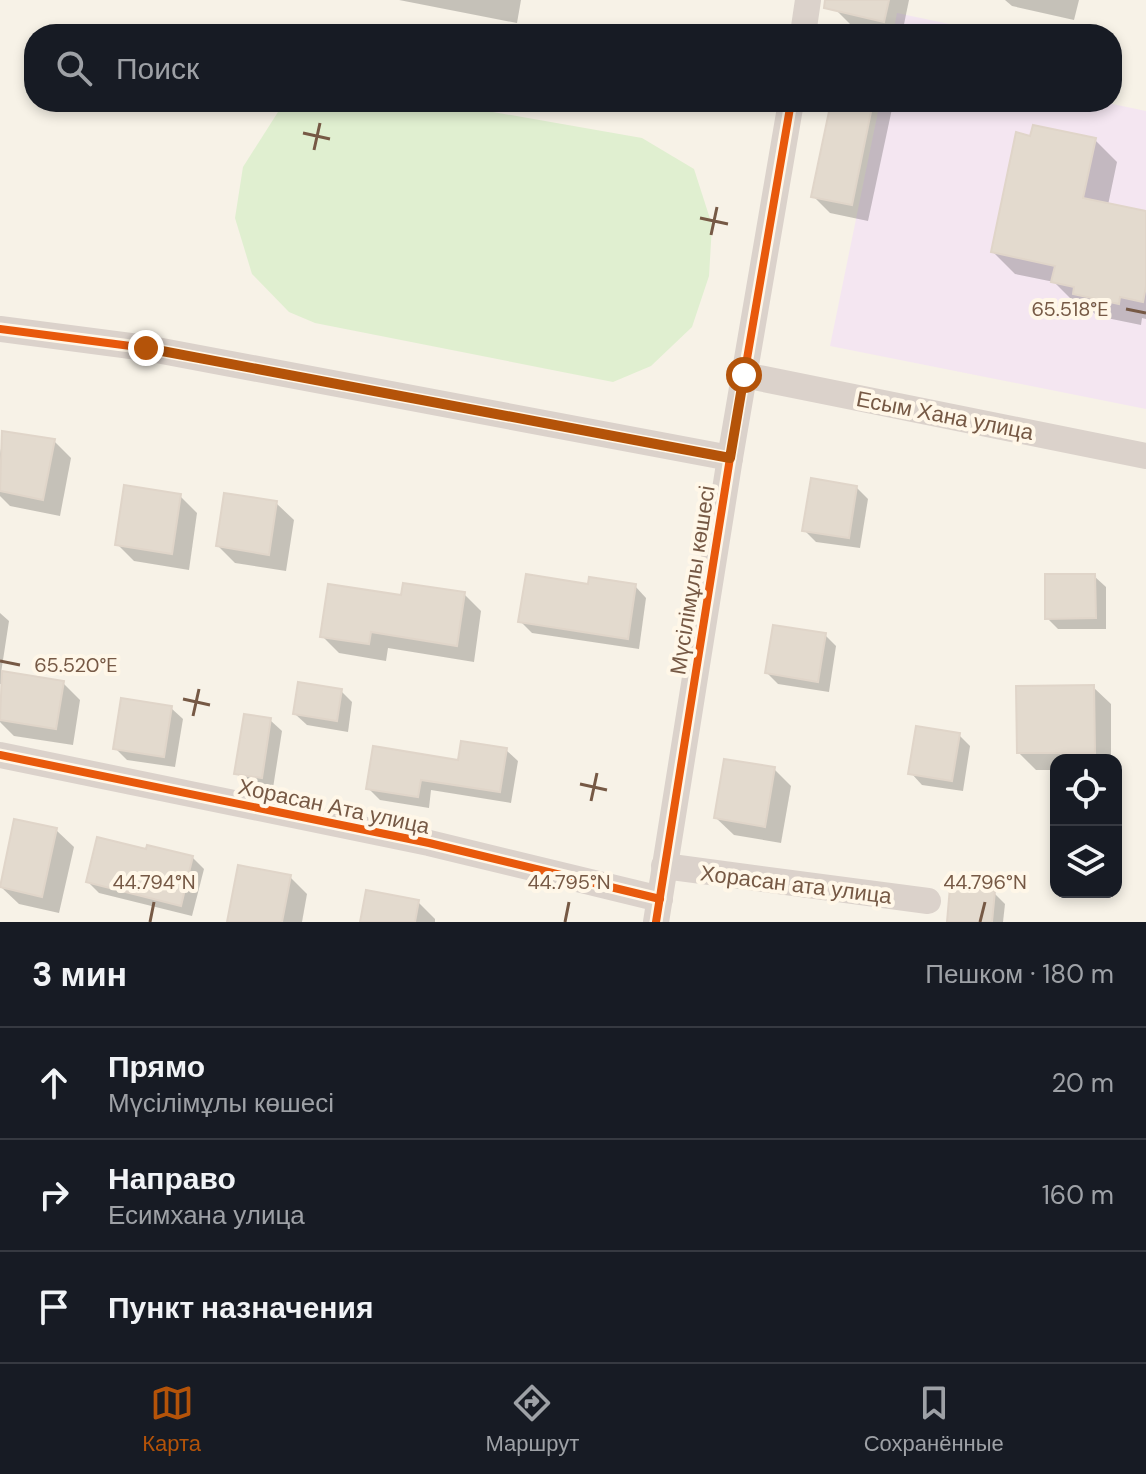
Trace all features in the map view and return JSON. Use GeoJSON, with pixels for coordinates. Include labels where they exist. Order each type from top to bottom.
{"type":"FeatureCollection","features":[{"type":"Feature","properties":{"kind":"street"},"geometry":{"type":"LineString","coordinates":[[804,24],[808,0]]}},
{"type":"Feature","properties":{"kind":"street","name":"Мүсілімұлы көшесі"},"geometry":{"type":"LineString","coordinates":[[658,910],[789,112]]}},
{"type":"Feature","properties":{"kind":"street"},"geometry":{"type":"LineString","coordinates":[[0,329],[146,348],[730,458]]}},
{"type":"Feature","properties":{"kind":"street","name":"Есым Хана улица"},"geometry":{"type":"LineString","coordinates":[[744,375],[1146,456]]}},
{"type":"Feature","properties":{"kind":"street","name":"Хорасан Ата улица"},"geometry":{"type":"LineString","coordinates":[[0,755],[429,843],[658,910]]}},
{"type":"Feature","properties":{"kind":"street","name":"Хорасан ата улица"},"geometry":{"type":"LineString","coordinates":[[664,866],[928,901]]}},
{"type":"Feature","properties":{"kind":"shaded area"},"geometry":{"type":"Polygon","coordinates":[[[897,13],[949,24],[895,24],[897,13]]]}},
{"type":"Feature","properties":{"kind":"shaded area"},"geometry":{"type":"Polygon","coordinates":[[[1122,106],[1146,111],[1146,409],[830,346],[878,112],[1122,112],[1122,106]]]}},
{"type":"Feature","properties":{"kind":"green space"},"geometry":{"type":"Polygon","coordinates":[[[278,112],[493,112],[642,138],[694,169],[712,225],[709,276],[692,327],[651,366],[613,382],[315,323],[289,312],[252,274],[235,218],[243,167],[278,112]]]}},
{"type":"Feature","properties":{"kind":"building"},"geometry":{"type":"Polygon","coordinates":[[[825,0],[889,0],[884,22],[824,8],[825,0]]]}},
{"type":"Feature","properties":{"kind":"building"},"geometry":{"type":"Polygon","coordinates":[[[829,112],[871,112],[852,205],[811,197],[829,112]]]}},
{"type":"Feature","properties":{"kind":"building"},"geometry":{"type":"Polygon","coordinates":[[[1033,125],[1096,138],[1083,198],[1146,211],[1146,286],[1143,302],[1120,297],[1119,304],[1073,294],[1074,287],[1051,282],[1055,266],[991,252],[1016,132],[1030,136],[1033,125]]]}},
{"type":"Feature","properties":{"kind":"building"},"geometry":{"type":"Polygon","coordinates":[[[2,431],[55,439],[43,500],[0,491],[2,431]]]}},
{"type":"Feature","properties":{"kind":"building"},"geometry":{"type":"Polygon","coordinates":[[[811,478],[857,486],[849,538],[802,531],[811,478]]]}},
{"type":"Feature","properties":{"kind":"building"},"geometry":{"type":"Polygon","coordinates":[[[124,485],[181,494],[172,554],[115,545],[124,485]]]}},
{"type":"Feature","properties":{"kind":"building"},"geometry":{"type":"Polygon","coordinates":[[[224,493],[277,501],[269,555],[216,546],[224,493]]]}},
{"type":"Feature","properties":{"kind":"building"},"geometry":{"type":"Polygon","coordinates":[[[526,574],[588,584],[589,577],[636,584],[628,639],[518,622],[526,574]]]}},
{"type":"Feature","properties":{"kind":"building"},"geometry":{"type":"Polygon","coordinates":[[[1045,574],[1095,574],[1096,618],[1045,619],[1045,574]]]}},
{"type":"Feature","properties":{"kind":"building"},"geometry":{"type":"Polygon","coordinates":[[[403,583],[465,592],[457,646],[371,632],[369,644],[320,637],[328,584],[401,595],[403,583]]]}},
{"type":"Feature","properties":{"kind":"building"},"geometry":{"type":"Polygon","coordinates":[[[773,625],[826,633],[818,682],[765,673],[773,625]]]}},
{"type":"Feature","properties":{"kind":"building"},"geometry":{"type":"Polygon","coordinates":[[[2,671],[64,681],[56,729],[0,720],[2,671]]]}},
{"type":"Feature","properties":{"kind":"building"},"geometry":{"type":"Polygon","coordinates":[[[298,682],[342,689],[337,721],[293,714],[298,682]]]}},
{"type":"Feature","properties":{"kind":"building"},"geometry":{"type":"Polygon","coordinates":[[[1094,685],[1095,753],[1017,753],[1016,686],[1094,685]]]}},
{"type":"Feature","properties":{"kind":"building"},"geometry":{"type":"Polygon","coordinates":[[[121,698],[172,706],[164,757],[113,749],[121,698]]]}},
{"type":"Feature","properties":{"kind":"building"},"geometry":{"type":"Polygon","coordinates":[[[244,714],[271,718],[262,778],[234,774],[244,714]]]}},
{"type":"Feature","properties":{"kind":"building"},"geometry":{"type":"Polygon","coordinates":[[[916,726],[960,733],[952,781],[908,774],[916,726]]]}},
{"type":"Feature","properties":{"kind":"building"},"geometry":{"type":"Polygon","coordinates":[[[461,741],[507,748],[500,792],[421,780],[418,797],[366,789],[373,746],[458,760],[461,741]]]}},
{"type":"Feature","properties":{"kind":"building"},"geometry":{"type":"Polygon","coordinates":[[[724,759],[775,767],[765,827],[714,818],[724,759]]]}},
{"type":"Feature","properties":{"kind":"building"},"geometry":{"type":"Polygon","coordinates":[[[14,819],[57,828],[42,897],[0,887],[14,819]]]}},
{"type":"Feature","properties":{"kind":"building"},"geometry":{"type":"Polygon","coordinates":[[[97,837],[193,856],[181,906],[86,882],[97,837]]]}},
{"type":"Feature","properties":{"kind":"building"},"geometry":{"type":"Polygon","coordinates":[[[238,865],[291,875],[282,922],[227,922],[238,865]]]}},
{"type":"Feature","properties":{"kind":"building"},"geometry":{"type":"Polygon","coordinates":[[[950,887],[995,891],[992,922],[947,922],[950,887]]]}},
{"type":"Feature","properties":{"kind":"building"},"geometry":{"type":"Polygon","coordinates":[[[366,890],[419,900],[415,922],[360,922],[366,890]]]}},
{"type":"Feature","properties":{"kind":"cycle path"},"geometry":{"type":"LineString","coordinates":[[656,922],[789,112]]}},
{"type":"Feature","properties":{"kind":"cycle path"},"geometry":{"type":"LineString","coordinates":[[0,329],[146,348],[730,458]]}},
{"type":"Feature","properties":{"kind":"cycle path"},"geometry":{"type":"LineString","coordinates":[[0,755],[429,843],[660,899]]}},
{"type":"Feature","properties":{"kind":"route"},"geometry":{"type":"LineString","coordinates":[[146,348],[730,458],[744,375]]}}]}
